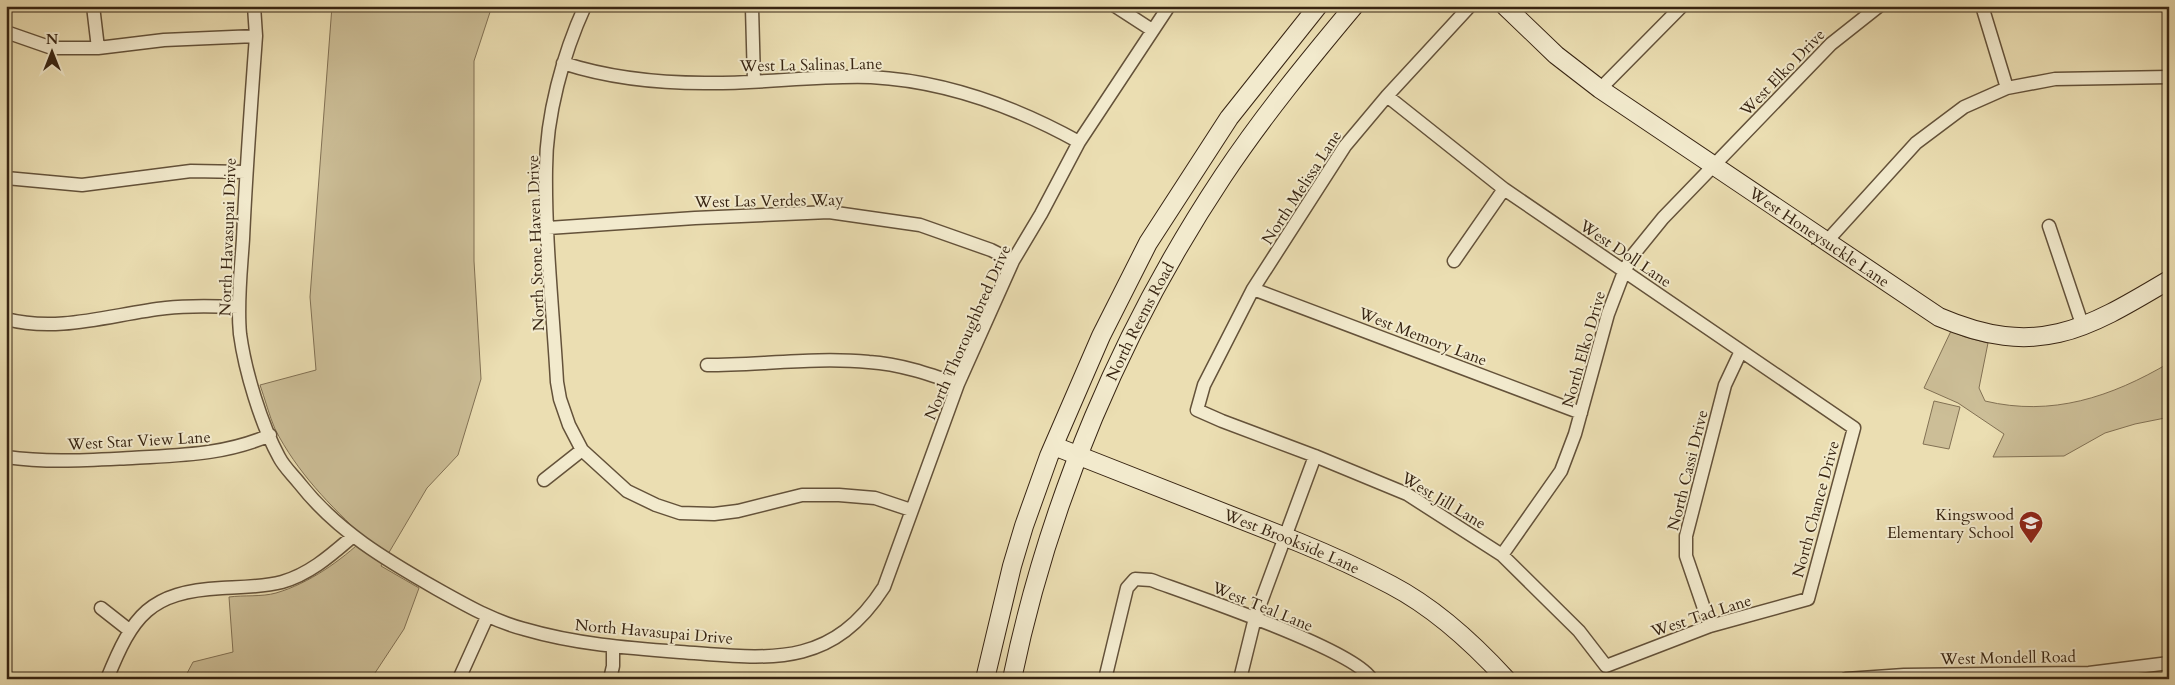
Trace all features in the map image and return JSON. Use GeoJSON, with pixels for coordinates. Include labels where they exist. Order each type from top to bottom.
{"type":"FeatureCollection","features":[{"type":"Feature","properties":{"kind":"main road","name":"North Reems Road"},"geometry":{"type":"LineString","coordinates":[[985,679],[1012,566],[1038,486],[1101,336],[1148,243],[1229,118],[1318,6]]}},
{"type":"Feature","properties":{"kind":"main road","name":"North Reems Road"},"geometry":{"type":"LineString","coordinates":[[1012,679],[1022,630],[1045,550],[1078,456],[1108,384],[1168,265],[1223,176],[1290,83],[1354,6]]}},
{"type":"Feature","properties":{"kind":"main road","name":"West Honeysuckle Lane"},"geometry":{"type":"LineString","coordinates":[[1505,6],[1556,55],[1600,89],[1939,317],[1990,334],[2016,337],[2060,334],[2111,315],[2169,280]]}},
{"type":"Feature","properties":{"kind":"main road","name":"West Brookside Lane"},"geometry":{"type":"LineString","coordinates":[[1054,446],[1285,536],[1393,586],[1435,614],[1478,649],[1506,679]]}},
{"type":"Feature","properties":{"kind":"street"},"geometry":{"type":"LineString","coordinates":[[93,6],[98,48]]}},
{"type":"Feature","properties":{"kind":"street","name":"North Havasupai Drive"},"geometry":{"type":"LineString","coordinates":[[254,6],[256,36],[239,307],[245,361],[254,391],[280,458],[328,516],[352,536],[415,576],[487,617],[522,629],[574,642],[613,647],[759,657],[788,656],[822,645]]}},
{"type":"Feature","properties":{"kind":"street","name":"North Stone Haven Drive"},"geometry":{"type":"LineString","coordinates":[[584,6],[563,62],[550,125],[546,159],[548,228],[560,399],[569,425],[582,450],[627,491],[656,505],[680,513],[714,514],[738,511],[802,495],[839,495],[875,498],[911,510]]}},
{"type":"Feature","properties":{"kind":"street"},"geometry":{"type":"LineString","coordinates":[[1115,6],[1152,30]]}},
{"type":"Feature","properties":{"kind":"street","name":"North Thoroughbred Drive"},"geometry":{"type":"LineString","coordinates":[[822,645],[852,625],[871,608],[884,587],[958,384],[1013,261],[1041,214],[1079,142],[1169,6]]}},
{"type":"Feature","properties":{"kind":"street","name":"North Melissa Lane"},"geometry":{"type":"LineString","coordinates":[[1198,410],[1204,385],[1254,289],[1345,146],[1387,96],[1470,6]]}},
{"type":"Feature","properties":{"kind":"street"},"geometry":{"type":"LineString","coordinates":[[1600,89],[1682,6]]}},
{"type":"Feature","properties":{"kind":"street","name":"West Elko Drive"},"geometry":{"type":"LineString","coordinates":[[1714,166],[1831,44],[1879,6]]}},
{"type":"Feature","properties":{"kind":"street"},"geometry":{"type":"LineString","coordinates":[[1982,6],[2007,88]]}},
{"type":"Feature","properties":{"kind":"street"},"geometry":{"type":"LineString","coordinates":[[752,8],[754,81]]}},
{"type":"Feature","properties":{"kind":"street"},"geometry":{"type":"LineString","coordinates":[[6,32],[52,48],[98,48],[164,40],[256,36]]}},
{"type":"Feature","properties":{"kind":"street","name":"West La Salinas Lane"},"geometry":{"type":"LineString","coordinates":[[563,62],[591,71],[661,82],[706,84],[833,77],[872,77],[938,86],[1008,107],[1038,120],[1079,142]]}},
{"type":"Feature","properties":{"kind":"street"},"geometry":{"type":"LineString","coordinates":[[1827,241],[1916,143],[1964,107],[2007,88],[2055,79],[2169,77]]}},
{"type":"Feature","properties":{"kind":"street","name":"West Doll Lane"},"geometry":{"type":"LineString","coordinates":[[1387,96],[1504,189],[1854,428]]}},
{"type":"Feature","properties":{"kind":"street","name":"North Elko Drive"},"geometry":{"type":"LineString","coordinates":[[1502,555],[1561,471],[1576,434],[1608,314],[1624,272],[1633,255],[1663,218],[1714,166]]}},
{"type":"Feature","properties":{"kind":"street"},"geometry":{"type":"LineString","coordinates":[[6,178],[82,185],[191,171],[246,172]]}},
{"type":"Feature","properties":{"kind":"street"},"geometry":{"type":"LineString","coordinates":[[1454,261],[1504,189]]}},
{"type":"Feature","properties":{"kind":"street","name":"West Las Verdes Way"},"geometry":{"type":"LineString","coordinates":[[548,228],[694,218],[829,212],[920,225],[982,246],[1013,261]]}},
{"type":"Feature","properties":{"kind":"street"},"geometry":{"type":"LineString","coordinates":[[2049,226],[2083,327]]}},
{"type":"Feature","properties":{"kind":"street","name":"West Memory Lane"},"geometry":{"type":"LineString","coordinates":[[1254,289],[1581,413]]}},
{"type":"Feature","properties":{"kind":"street"},"geometry":{"type":"LineString","coordinates":[[6,319],[47,324],[77,323],[166,308],[239,307]]}},
{"type":"Feature","properties":{"kind":"street","name":"North Cassi Drive"},"geometry":{"type":"LineString","coordinates":[[1710,626],[1686,556],[1686,536],[1725,385],[1741,351]]}},
{"type":"Feature","properties":{"kind":"street"},"geometry":{"type":"LineString","coordinates":[[707,365],[811,361],[868,362],[919,370],[958,384]]}},
{"type":"Feature","properties":{"kind":"street","name":"West Jill Lane"},"geometry":{"type":"LineString","coordinates":[[1198,410],[1407,494],[1502,555],[1579,631],[1606,666]]}},
{"type":"Feature","properties":{"kind":"street","name":"North Chance Drive"},"geometry":{"type":"LineString","coordinates":[[1808,599],[1854,428]]}},
{"type":"Feature","properties":{"kind":"street","name":"West Star View Lane"},"geometry":{"type":"LineString","coordinates":[[6,458],[71,461],[208,454],[244,446],[270,435]]}},
{"type":"Feature","properties":{"kind":"street"},"geometry":{"type":"LineString","coordinates":[[544,480],[582,450]]}},
{"type":"Feature","properties":{"kind":"street"},"geometry":{"type":"LineString","coordinates":[[1240,679],[1255,618],[1316,456]]}},
{"type":"Feature","properties":{"kind":"street"},"geometry":{"type":"LineString","coordinates":[[107,679],[129,630],[143,613],[161,601],[196,589],[265,585],[295,577],[318,565],[352,536]]}},
{"type":"Feature","properties":{"kind":"street","name":"West Teal Lane"},"geometry":{"type":"LineString","coordinates":[[1105,679],[1127,588],[1136,579],[1151,580],[1255,618],[1342,656],[1362,668],[1371,678]]}},
{"type":"Feature","properties":{"kind":"street","name":"West Tad Lane"},"geometry":{"type":"LineString","coordinates":[[1606,666],[1710,626],[1808,599]]}},
{"type":"Feature","properties":{"kind":"street"},"geometry":{"type":"LineString","coordinates":[[101,608],[129,630]]}},
{"type":"Feature","properties":{"kind":"street"},"geometry":{"type":"LineString","coordinates":[[459,679],[487,617]]}},
{"type":"Feature","properties":{"kind":"street"},"geometry":{"type":"LineString","coordinates":[[610,679],[613,666],[613,647]]}},
{"type":"Feature","properties":{"kind":"street","name":"West Mondell Road"},"geometry":{"type":"LineString","coordinates":[[1846,679],[1904,675],[2089,672],[2169,663]]}},
{"type":"Feature","properties":{"kind":"shaded area"},"geometry":{"type":"Polygon","coordinates":[[[332,6],[492,6],[474,61],[474,261],[481,379],[458,455],[427,488],[381,566],[419,588],[404,629],[371,679],[184,679],[193,662],[233,652],[229,597],[271,594],[289,589],[324,570],[365,538],[315,488],[293,460],[275,429],[260,385],[316,370],[310,297],[332,6]]]}},
{"type":"Feature","properties":{"kind":"shaded area"},"geometry":{"type":"Polygon","coordinates":[[[1951,331],[1988,343],[1979,388],[1985,401],[2010,405],[2034,407],[2080,401],[2125,386],[2169,363],[2169,425],[2165,418],[2135,424],[2105,433],[2064,456],[1993,457],[2004,434],[1958,403],[1924,388],[1951,331]]]}},
{"type":"Feature","properties":{"kind":"shaded area"},"geometry":{"type":"Polygon","coordinates":[[[1934,401],[1960,407],[1949,449],[1923,444],[1934,401]]]}},
{"type":"Feature","properties":{"kind":"place","name":"Kingswood Elementary School"},"geometry":{"type":"Point","coordinates":[2031,544]}}]}
